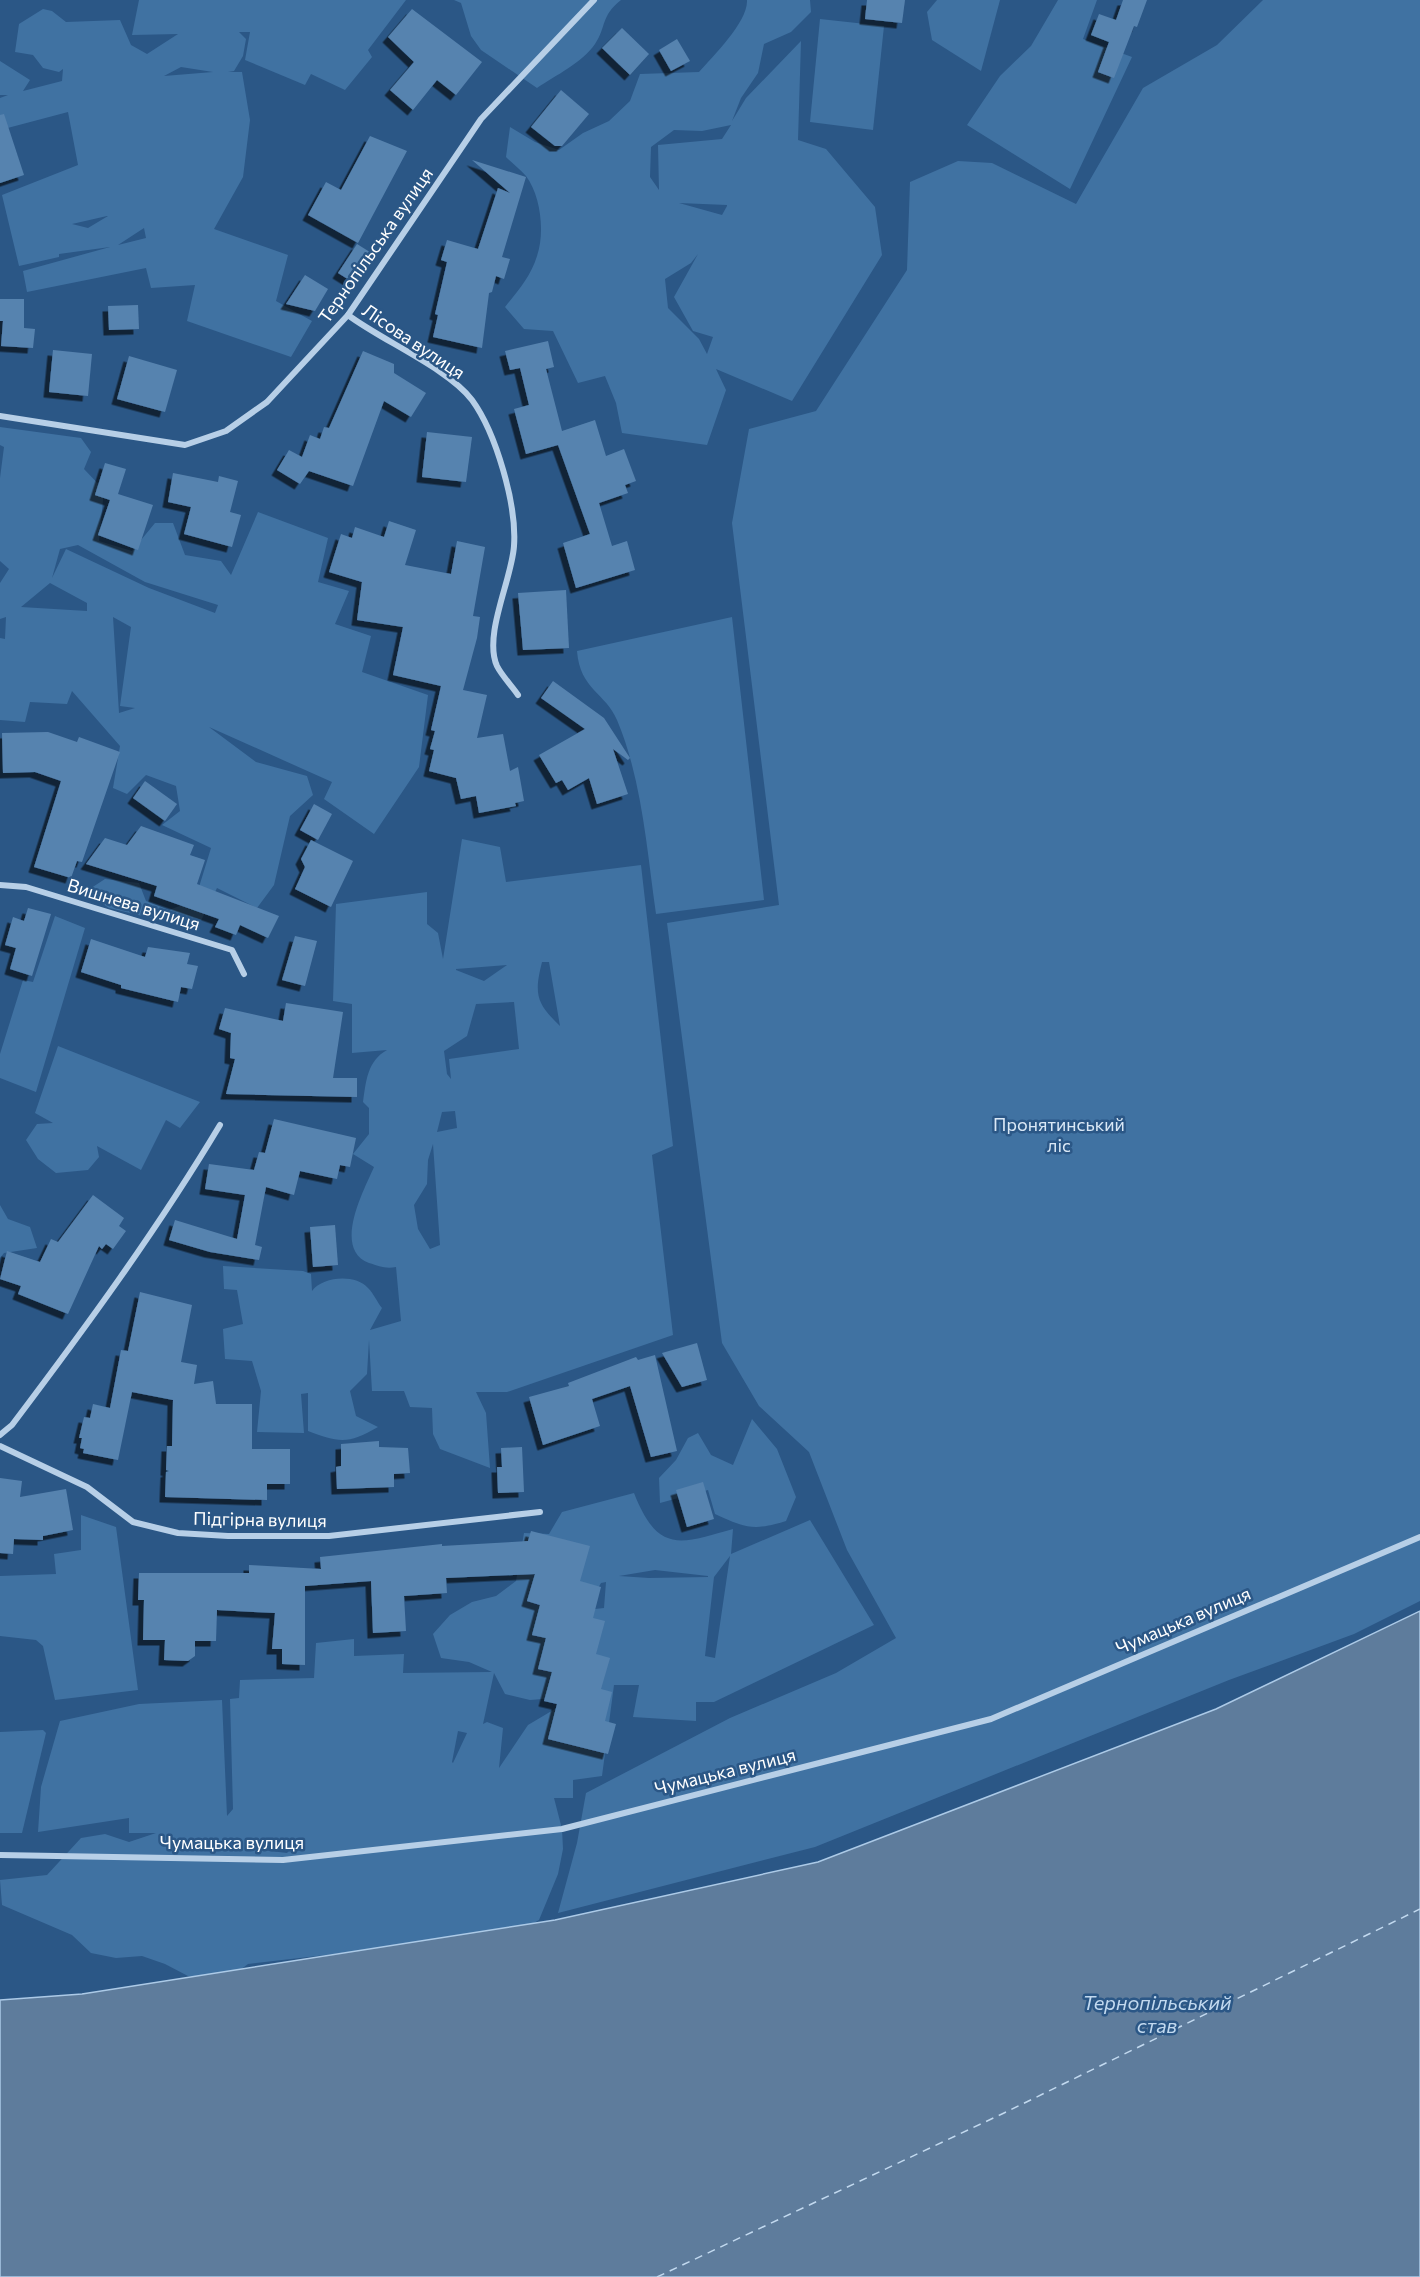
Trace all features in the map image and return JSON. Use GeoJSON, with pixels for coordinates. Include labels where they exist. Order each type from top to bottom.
{"type":"FeatureCollection","features":[{"type":"Feature","properties":{"kind":"street","name":"Тернопільська вулиця"},"geometry":{"type":"LineString","coordinates":[[0,416],[185,445],[226,431],[267,402],[348,315],[481,119],[594,0]]}},
{"type":"Feature","properties":{"kind":"street","name":"Лісова вулиця"},"geometry":{"type":"LineString","coordinates":[[348,315],[435,369],[471,398],[492,435],[508,489],[514,545],[493,643],[497,665],[518,695]]}},
{"type":"Feature","properties":{"kind":"street","name":"Вишнева вулиця"},"geometry":{"type":"LineString","coordinates":[[0,885],[26,887],[232,950],[244,974]]}},
{"type":"Feature","properties":{"kind":"street"},"geometry":{"type":"LineString","coordinates":[[0,1435],[12,1425],[82,1332],[164,1217],[220,1125]]}},
{"type":"Feature","properties":{"kind":"street","name":"Підгірна вулиця"},"geometry":{"type":"LineString","coordinates":[[0,1446],[87,1487],[133,1522],[178,1533],[228,1536],[329,1536],[540,1512]]}},
{"type":"Feature","properties":{"kind":"street","name":"Чумацька вулиця"},"geometry":{"type":"LineString","coordinates":[[0,1855],[283,1860],[562,1829],[990,1719],[1420,1537]]}},
{"type":"Feature","properties":{"kind":"green space"},"geometry":{"type":"Polygon","coordinates":[[[139,0],[406,0],[368,50],[372,57],[345,90],[311,74],[305,85],[245,60],[250,32],[239,32],[246,39],[243,56],[234,71],[228,72],[242,72],[250,120],[243,177],[214,229],[288,255],[276,301],[312,321],[291,357],[187,321],[195,285],[151,288],[146,268],[27,292],[23,271],[110,247],[59,254],[59,257],[19,266],[2,195],[78,165],[68,112],[0,130],[0,98],[8,95],[0,95],[0,61],[30,80],[23,91],[62,81],[63,69],[59,72],[43,68],[33,55],[15,52],[19,24],[43,9],[52,11],[66,22],[120,20],[131,45],[147,54],[178,34],[132,35],[139,0]],[[181,67],[164,76],[213,72],[181,67]],[[108,216],[72,224],[88,228],[108,216]],[[144,228],[118,245],[146,238],[144,228]]]}},
{"type":"Feature","properties":{"kind":"green space"},"geometry":{"type":"Polygon","coordinates":[[[454,0],[621,0],[610,12],[599,38],[590,51],[576,63],[537,88],[481,50],[471,36],[461,3],[454,0]]]}},
{"type":"Feature","properties":{"kind":"green space"},"geometry":{"type":"Polygon","coordinates":[[[747,0],[810,0],[811,12],[791,32],[764,44],[758,73],[741,98],[732,121],[746,98],[801,41],[798,140],[826,149],[875,207],[882,255],[792,401],[716,369],[726,390],[707,445],[622,433],[616,403],[605,376],[578,383],[553,331],[524,329],[505,307],[531,270],[541,237],[538,204],[531,184],[524,173],[506,157],[510,127],[535,142],[559,150],[583,133],[609,121],[630,101],[640,74],[699,72],[729,38],[746,9],[747,0]],[[731,125],[702,131],[674,130],[651,147],[650,177],[659,190],[658,145],[722,139],[731,125]],[[679,203],[722,215],[727,205],[679,203]],[[698,254],[691,263],[665,279],[668,308],[699,339],[707,354],[713,337],[693,331],[674,297],[698,254]]]}},
{"type":"Feature","properties":{"kind":"green space"},"geometry":{"type":"Polygon","coordinates":[[[937,0],[1000,0],[981,71],[932,40],[927,12],[937,0]]]}},
{"type":"Feature","properties":{"kind":"green space"},"geometry":{"type":"Polygon","coordinates":[[[1058,0],[1097,0],[1083,39],[1132,57],[1070,189],[967,125],[1000,76],[1031,46],[1058,0]]]}},
{"type":"Feature","properties":{"kind":"green space","name":"Пронятинський ліс"},"geometry":{"type":"Polygon","coordinates":[[[1263,0],[1420,0],[1420,1601],[1354,1634],[1229,1680],[815,1847],[558,1913],[577,1843],[586,1793],[730,1718],[836,1673],[896,1638],[847,1550],[809,1452],[759,1406],[722,1343],[667,923],[779,905],[732,523],[749,429],[816,411],[907,270],[910,182],[958,161],[992,163],[1076,204],[1143,88],[1217,45],[1263,0]]]}},
{"type":"Feature","properties":{"kind":"green space"},"geometry":{"type":"Polygon","coordinates":[[[820,19],[884,26],[873,130],[810,122],[820,19]]]}},
{"type":"Feature","properties":{"kind":"green space"},"geometry":{"type":"Polygon","coordinates":[[[0,427],[81,438],[91,452],[84,469],[104,490],[99,541],[132,551],[155,523],[173,523],[185,555],[221,561],[231,575],[258,512],[328,538],[318,582],[349,591],[335,624],[371,636],[362,672],[428,695],[419,767],[374,834],[324,799],[332,782],[209,727],[256,762],[307,776],[313,795],[290,816],[274,885],[257,908],[217,888],[197,929],[109,908],[85,892],[105,879],[139,883],[146,901],[169,910],[195,900],[211,848],[162,825],[180,811],[176,786],[146,775],[127,794],[113,788],[120,746],[72,691],[67,704],[30,702],[25,722],[0,720],[0,638],[5,639],[6,617],[0,619],[0,583],[9,569],[0,561],[0,478],[4,447],[0,445],[0,427]],[[78,545],[60,549],[52,578],[66,549],[149,588],[215,613],[218,605],[145,582],[78,545]],[[50,583],[21,607],[87,611],[87,603],[50,583]],[[113,617],[119,713],[135,708],[120,706],[131,627],[113,617]]]}},
{"type":"Feature","properties":{"kind":"green space"},"geometry":{"type":"Polygon","coordinates":[[[732,617],[764,900],[656,914],[638,791],[632,766],[617,720],[607,703],[588,683],[579,664],[577,651],[732,617]]]}},
{"type":"Feature","properties":{"kind":"green space"},"geometry":{"type":"Polygon","coordinates":[[[462,839],[500,847],[506,882],[641,865],[673,1146],[652,1155],[673,1335],[507,1392],[476,1392],[486,1413],[490,1468],[440,1449],[433,1434],[432,1408],[410,1407],[404,1391],[372,1391],[369,1340],[367,1374],[350,1391],[356,1416],[378,1427],[344,1440],[328,1438],[308,1431],[308,1393],[301,1394],[304,1433],[257,1432],[261,1391],[252,1361],[225,1359],[223,1329],[243,1324],[237,1290],[224,1289],[223,1266],[303,1271],[311,1274],[312,1291],[317,1286],[331,1280],[356,1280],[368,1288],[382,1308],[370,1330],[401,1321],[396,1267],[369,1263],[358,1256],[353,1245],[354,1218],[374,1167],[353,1154],[369,1134],[369,1108],[363,1102],[371,1066],[387,1050],[352,1053],[352,1004],[333,1001],[336,904],[427,892],[427,924],[438,933],[443,959],[462,839]],[[542,962],[538,982],[542,1004],[560,1026],[549,962],[542,962]],[[507,965],[456,969],[484,981],[507,965]],[[514,1002],[476,1004],[467,1036],[444,1051],[447,1074],[451,1079],[449,1059],[519,1049],[514,1002]],[[455,1111],[442,1112],[437,1132],[457,1128],[455,1111]],[[433,1144],[428,1160],[427,1184],[414,1205],[418,1229],[430,1249],[440,1245],[433,1144]]]}},
{"type":"Feature","properties":{"kind":"green space"},"geometry":{"type":"Polygon","coordinates":[[[55,916],[85,928],[36,1092],[0,1078],[0,1054],[23,980],[33,982],[55,916]]]}},
{"type":"Feature","properties":{"kind":"green space"},"geometry":{"type":"Polygon","coordinates":[[[58,1046],[200,1102],[180,1128],[166,1120],[141,1170],[97,1146],[99,1157],[88,1170],[56,1173],[38,1159],[26,1140],[37,1124],[53,1123],[35,1113],[58,1046]]]}},
{"type":"Feature","properties":{"kind":"green space"},"geometry":{"type":"Polygon","coordinates":[[[0,1205],[8,1219],[30,1227],[37,1248],[4,1253],[0,1258],[0,1205]]]}},
{"type":"Feature","properties":{"kind":"green space"},"geometry":{"type":"Polygon","coordinates":[[[752,1419],[777,1449],[796,1497],[786,1521],[757,1527],[734,1522],[715,1514],[708,1490],[660,1503],[659,1478],[676,1460],[688,1438],[698,1433],[711,1455],[733,1465],[752,1419]]]}},
{"type":"Feature","properties":{"kind":"green space"},"geometry":{"type":"Polygon","coordinates":[[[634,1493],[652,1526],[662,1535],[673,1540],[699,1538],[733,1529],[731,1554],[810,1520],[874,1625],[714,1702],[696,1702],[696,1721],[633,1717],[639,1685],[614,1685],[602,1776],[573,1780],[573,1798],[554,1798],[562,1829],[563,1849],[558,1874],[539,1920],[517,1933],[248,1964],[227,1980],[188,1976],[165,1964],[142,1956],[116,1958],[91,1953],[72,1935],[2,1905],[0,1880],[47,1875],[81,1838],[105,1834],[129,1842],[156,1833],[129,1833],[129,1818],[38,1832],[41,1787],[60,1721],[139,1704],[222,1700],[227,1816],[233,1809],[230,1699],[239,1698],[240,1680],[314,1678],[316,1643],[354,1639],[354,1656],[404,1654],[403,1673],[492,1672],[469,1662],[441,1658],[433,1634],[450,1615],[472,1602],[496,1596],[516,1581],[524,1533],[549,1534],[562,1512],[634,1493]],[[730,1556],[714,1577],[705,1656],[715,1658],[730,1556]],[[655,1570],[619,1576],[649,1578],[708,1577],[655,1570]],[[606,1582],[601,1583],[586,1610],[604,1608],[606,1582]],[[494,1673],[483,1724],[487,1722],[503,1728],[499,1768],[528,1725],[565,1703],[555,1698],[530,1700],[505,1694],[494,1673]],[[458,1731],[453,1763],[467,1733],[458,1731]],[[300,1839],[256,1840],[262,1850],[287,1853],[300,1839]]]}},
{"type":"Feature","properties":{"kind":"green space"},"geometry":{"type":"Polygon","coordinates":[[[81,1515],[116,1527],[138,1690],[55,1700],[43,1646],[36,1640],[0,1636],[0,1576],[56,1574],[54,1554],[81,1550],[81,1515]]]}},
{"type":"Feature","properties":{"kind":"green space"},"geometry":{"type":"Polygon","coordinates":[[[43,1730],[46,1733],[22,1833],[0,1833],[0,1732],[43,1730]]]}},
{"type":"Feature","properties":{"kind":"water","name":"Тернопільський став"},"geometry":{"type":"Polygon","coordinates":[[[1420,1611],[1420,2277],[0,2277],[0,2000],[82,1994],[555,1920],[818,1862],[1216,1709],[1420,1611]]]}},
{"type":"Feature","properties":{"kind":"building"},"geometry":{"type":"Polygon","coordinates":[[[867,0],[905,0],[902,23],[865,19],[867,0]]]}},
{"type":"Feature","properties":{"kind":"building"},"geometry":{"type":"Polygon","coordinates":[[[1123,0],[1147,0],[1137,27],[1134,26],[1114,78],[1098,72],[1109,42],[1091,35],[1099,14],[1116,20],[1123,0]]]}},
{"type":"Feature","properties":{"kind":"building"},"geometry":{"type":"Polygon","coordinates":[[[412,9],[482,62],[456,95],[437,80],[413,110],[390,90],[414,62],[388,37],[412,9]]]}},
{"type":"Feature","properties":{"kind":"building"},"geometry":{"type":"Polygon","coordinates":[[[622,28],[649,54],[630,75],[602,48],[622,28]]]}},
{"type":"Feature","properties":{"kind":"building"},"geometry":{"type":"Polygon","coordinates":[[[677,39],[690,61],[671,71],[659,50],[677,39]]]}},
{"type":"Feature","properties":{"kind":"building"},"geometry":{"type":"Polygon","coordinates":[[[561,90],[589,114],[562,146],[555,146],[531,127],[561,90]]]}},
{"type":"Feature","properties":{"kind":"building"},"geometry":{"type":"Polygon","coordinates":[[[4,114],[24,175],[0,183],[0,115],[4,114]]]}},
{"type":"Feature","properties":{"kind":"building"},"geometry":{"type":"Polygon","coordinates":[[[370,136],[407,151],[358,243],[308,215],[326,182],[341,190],[370,136]]]}},
{"type":"Feature","properties":{"kind":"building"},"geometry":{"type":"Polygon","coordinates":[[[472,160],[526,177],[502,257],[510,259],[504,279],[496,276],[492,292],[489,293],[482,348],[433,337],[438,315],[435,314],[447,262],[441,260],[447,240],[478,249],[498,188],[510,193],[472,160]]]}},
{"type":"Feature","properties":{"kind":"building"},"geometry":{"type":"Polygon","coordinates":[[[357,244],[373,254],[354,283],[338,273],[357,244]]]}},
{"type":"Feature","properties":{"kind":"building"},"geometry":{"type":"Polygon","coordinates":[[[305,275],[328,289],[315,311],[286,304],[305,275]]]}},
{"type":"Feature","properties":{"kind":"building"},"geometry":{"type":"Polygon","coordinates":[[[0,299],[24,299],[24,328],[35,329],[33,348],[1,346],[3,321],[0,321],[0,299]]]}},
{"type":"Feature","properties":{"kind":"building"},"geometry":{"type":"Polygon","coordinates":[[[138,305],[139,329],[109,330],[108,306],[138,305]]]}},
{"type":"Feature","properties":{"kind":"building"},"geometry":{"type":"Polygon","coordinates":[[[548,341],[554,367],[546,369],[562,431],[595,420],[606,456],[624,449],[636,481],[625,485],[628,493],[599,503],[612,546],[627,541],[635,570],[576,588],[563,543],[590,534],[558,445],[526,454],[514,409],[529,405],[520,368],[510,370],[505,351],[548,341]]]}},
{"type":"Feature","properties":{"kind":"building"},"geometry":{"type":"Polygon","coordinates":[[[53,350],[92,354],[88,396],[49,392],[53,350]]]}},
{"type":"Feature","properties":{"kind":"building"},"geometry":{"type":"Polygon","coordinates":[[[363,351],[394,364],[394,373],[426,393],[411,417],[384,401],[353,486],[309,471],[300,484],[277,470],[289,450],[302,457],[310,435],[320,439],[324,427],[329,428],[363,351]]]}},
{"type":"Feature","properties":{"kind":"building"},"geometry":{"type":"Polygon","coordinates":[[[129,356],[177,370],[165,412],[117,399],[129,356]]]}},
{"type":"Feature","properties":{"kind":"building"},"geometry":{"type":"Polygon","coordinates":[[[427,432],[472,437],[466,482],[422,477],[427,432]]]}},
{"type":"Feature","properties":{"kind":"building"},"geometry":{"type":"Polygon","coordinates":[[[105,463],[126,469],[118,494],[153,505],[138,550],[98,535],[110,500],[95,495],[105,463]]]}},
{"type":"Feature","properties":{"kind":"building"},"geometry":{"type":"Polygon","coordinates":[[[173,473],[218,482],[219,476],[238,481],[230,512],[241,515],[232,547],[184,534],[191,507],[168,502],[173,473]]]}},
{"type":"Feature","properties":{"kind":"building"},"geometry":{"type":"Polygon","coordinates":[[[389,521],[416,530],[405,565],[451,574],[457,541],[485,547],[473,616],[480,617],[477,638],[463,690],[487,695],[477,738],[503,734],[510,771],[518,767],[524,801],[515,803],[516,806],[479,813],[476,796],[461,799],[456,778],[429,771],[434,750],[430,749],[435,731],[431,730],[441,686],[393,675],[403,627],[357,620],[362,582],[329,572],[341,534],[352,538],[355,527],[384,537],[389,521]]]}},
{"type":"Feature","properties":{"kind":"building"},"geometry":{"type":"Polygon","coordinates":[[[566,590],[569,648],[523,650],[518,593],[566,590]]]}},
{"type":"Feature","properties":{"kind":"building"},"geometry":{"type":"Polygon","coordinates":[[[553,681],[604,718],[630,758],[628,760],[613,749],[628,794],[597,804],[589,778],[568,790],[562,780],[556,783],[539,755],[585,729],[541,698],[553,681]]]}},
{"type":"Feature","properties":{"kind":"building"},"geometry":{"type":"Polygon","coordinates":[[[48,732],[77,742],[79,737],[120,752],[82,862],[77,861],[71,878],[34,867],[61,781],[35,772],[3,773],[2,733],[48,732]]]}},
{"type":"Feature","properties":{"kind":"building"},"geometry":{"type":"Polygon","coordinates":[[[145,781],[177,804],[165,821],[133,798],[145,781]]]}},
{"type":"Feature","properties":{"kind":"building"},"geometry":{"type":"Polygon","coordinates":[[[314,804],[332,814],[318,840],[300,830],[314,804]]]}},
{"type":"Feature","properties":{"kind":"building"},"geometry":{"type":"Polygon","coordinates":[[[141,826],[194,845],[190,855],[205,860],[197,884],[279,916],[268,938],[240,925],[236,935],[215,927],[219,919],[154,896],[157,886],[86,864],[105,838],[127,845],[141,826]]]}},
{"type":"Feature","properties":{"kind":"building"},"geometry":{"type":"Polygon","coordinates":[[[311,840],[353,861],[331,907],[295,889],[305,867],[301,859],[311,840]]]}},
{"type":"Feature","properties":{"kind":"building"},"geometry":{"type":"Polygon","coordinates":[[[28,908],[51,914],[32,976],[10,969],[16,948],[5,945],[13,917],[24,921],[28,908]]]}},
{"type":"Feature","properties":{"kind":"building"},"geometry":{"type":"Polygon","coordinates":[[[295,936],[317,941],[305,986],[282,980],[295,936]]]}},
{"type":"Feature","properties":{"kind":"building"},"geometry":{"type":"Polygon","coordinates":[[[91,939],[145,957],[148,947],[190,953],[187,964],[198,966],[192,989],[181,987],[178,1002],[121,988],[121,985],[81,972],[91,939]]]}},
{"type":"Feature","properties":{"kind":"building"},"geometry":{"type":"Polygon","coordinates":[[[286,1003],[343,1012],[333,1078],[357,1078],[357,1097],[226,1094],[235,1059],[230,1058],[231,1033],[219,1029],[225,1008],[283,1021],[286,1003]]]}},
{"type":"Feature","properties":{"kind":"building"},"geometry":{"type":"Polygon","coordinates":[[[274,1119],[356,1138],[350,1167],[340,1165],[337,1179],[300,1171],[294,1195],[266,1187],[255,1245],[262,1247],[259,1260],[210,1252],[169,1240],[175,1220],[237,1239],[245,1195],[205,1189],[209,1164],[254,1170],[259,1152],[265,1153],[274,1119]]]}},
{"type":"Feature","properties":{"kind":"building"},"geometry":{"type":"Polygon","coordinates":[[[93,1195],[124,1218],[119,1226],[126,1231],[113,1249],[106,1244],[102,1249],[99,1246],[68,1314],[18,1294],[21,1286],[0,1279],[7,1251],[40,1262],[51,1239],[58,1242],[93,1195]]]}},
{"type":"Feature","properties":{"kind":"building"},"geometry":{"type":"Polygon","coordinates":[[[335,1225],[338,1265],[313,1267],[310,1227],[335,1225]]]}},
{"type":"Feature","properties":{"kind":"building"},"geometry":{"type":"Polygon","coordinates":[[[140,1292],[192,1305],[181,1362],[197,1365],[194,1384],[213,1381],[216,1404],[252,1404],[252,1449],[290,1449],[290,1484],[267,1484],[267,1500],[165,1497],[166,1472],[169,1471],[166,1470],[167,1446],[172,1446],[173,1400],[132,1392],[118,1460],[83,1453],[84,1449],[80,1448],[82,1438],[79,1438],[84,1417],[90,1418],[93,1404],[110,1408],[121,1350],[128,1351],[140,1292]]]}},
{"type":"Feature","properties":{"kind":"building"},"geometry":{"type":"Polygon","coordinates":[[[697,1343],[707,1380],[682,1387],[662,1353],[697,1343]]]}},
{"type":"Feature","properties":{"kind":"building"},"geometry":{"type":"Polygon","coordinates":[[[655,1355],[677,1451],[651,1457],[630,1386],[592,1399],[600,1426],[543,1445],[529,1397],[569,1386],[568,1383],[636,1357],[638,1360],[655,1355]]]}},
{"type":"Feature","properties":{"kind":"building"},"geometry":{"type":"Polygon","coordinates":[[[379,1441],[379,1447],[408,1448],[410,1473],[394,1474],[394,1487],[337,1489],[336,1467],[341,1466],[341,1444],[379,1441]]]}},
{"type":"Feature","properties":{"kind":"building"},"geometry":{"type":"Polygon","coordinates":[[[522,1447],[524,1492],[498,1493],[497,1467],[502,1467],[501,1448],[522,1447]]]}},
{"type":"Feature","properties":{"kind":"building"},"geometry":{"type":"Polygon","coordinates":[[[0,1478],[22,1481],[20,1497],[66,1489],[73,1530],[43,1536],[43,1540],[14,1539],[13,1554],[0,1553],[0,1478]]]}},
{"type":"Feature","properties":{"kind":"building"},"geometry":{"type":"Polygon","coordinates":[[[703,1482],[714,1519],[687,1527],[676,1490],[703,1482]]]}},
{"type":"Feature","properties":{"kind":"building"},"geometry":{"type":"Polygon","coordinates":[[[531,1531],[590,1546],[580,1581],[601,1587],[593,1618],[605,1621],[596,1654],[610,1658],[601,1689],[612,1692],[605,1721],[616,1724],[608,1754],[548,1739],[557,1704],[544,1701],[552,1672],[538,1669],[546,1638],[532,1635],[540,1605],[527,1601],[535,1574],[446,1578],[447,1593],[404,1596],[406,1631],[373,1633],[371,1581],[305,1586],[305,1665],[282,1664],[282,1649],[272,1649],[275,1613],[217,1610],[216,1641],[195,1641],[195,1656],[188,1661],[164,1660],[165,1640],[143,1640],[144,1600],[138,1600],[139,1573],[249,1573],[249,1565],[321,1569],[320,1557],[442,1544],[442,1546],[528,1541],[531,1531]]]}},
{"type":"Feature","properties":{"kind":"ferry route"},"geometry":{"type":"LineString","coordinates":[[657,2277],[1004,2113],[1420,1909]]}}]}
